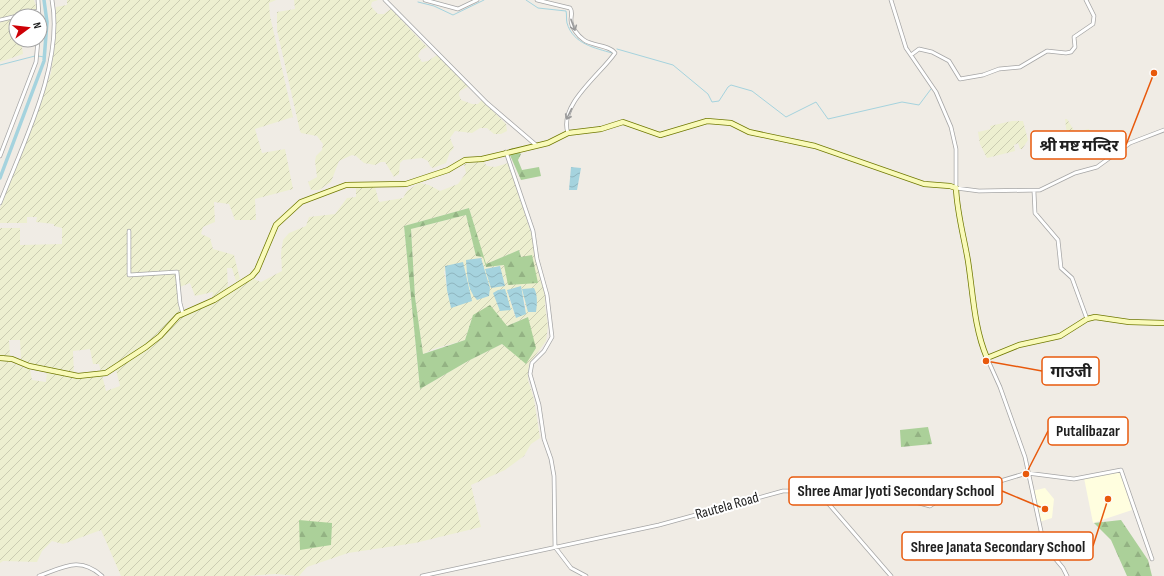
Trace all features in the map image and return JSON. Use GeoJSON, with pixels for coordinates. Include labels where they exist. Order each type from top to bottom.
{"type":"FeatureCollection","features":[{"type":"Feature","properties":{"kind":"street"},"geometry":{"type":"LineString","coordinates":[[0,203],[39,101],[49,69],[54,38],[54,11],[52,0]]}},
{"type":"Feature","properties":{"kind":"street"},"geometry":{"type":"LineString","coordinates":[[385,0],[487,103],[536,145]]}},
{"type":"Feature","properties":{"kind":"street"},"geometry":{"type":"LineString","coordinates":[[425,0],[458,9],[477,0]]}},
{"type":"Feature","properties":{"kind":"street"},"geometry":{"type":"LineString","coordinates":[[537,0],[570,8],[572,11],[571,22],[577,33],[584,41],[612,50],[615,53],[594,76],[570,111],[566,122],[568,133]]}},
{"type":"Feature","properties":{"kind":"street"},"geometry":{"type":"LineString","coordinates":[[890,0],[903,40],[911,55],[936,92],[951,126],[956,149],[958,216],[968,261],[977,330],[1025,457],[1027,473],[1044,545],[1063,568],[1067,576]]}},
{"type":"Feature","properties":{"kind":"street"},"geometry":{"type":"LineString","coordinates":[[911,55],[919,50],[932,52],[949,61],[960,79],[983,75],[999,69],[1020,67],[1047,51],[1066,53],[1072,52],[1075,47],[1074,37],[1093,24],[1094,16],[1086,0]]}},
{"type":"Feature","properties":{"kind":"street"},"geometry":{"type":"LineString","coordinates":[[0,156],[36,62],[37,48]]}},
{"type":"Feature","properties":{"kind":"street"},"geometry":{"type":"LineString","coordinates":[[0,358],[12,359],[29,366],[78,376],[106,372],[146,347],[160,336],[178,316],[214,300],[252,276],[257,270],[276,225],[301,202],[346,185],[406,184],[448,170],[465,160],[482,159],[548,143],[568,133],[601,129],[623,122],[660,135],[707,121],[731,123],[749,132],[815,146],[924,184],[950,186],[966,190],[1034,192],[1075,173],[1097,167],[1130,143],[1164,130]]}},
{"type":"Feature","properties":{"kind":"street"},"geometry":{"type":"LineString","coordinates":[[506,152],[533,231],[537,259],[547,289],[552,337],[544,351],[532,363],[530,374],[539,406],[544,439],[551,459],[554,476],[555,548],[571,568],[586,576]]}},
{"type":"Feature","properties":{"kind":"street"},"geometry":{"type":"LineString","coordinates":[[1034,192],[1036,202],[1035,213],[1058,240],[1060,268],[1072,278],[1087,319]]}},
{"type":"Feature","properties":{"kind":"street"},"geometry":{"type":"LineString","coordinates":[[129,231],[129,275],[177,272],[180,303],[183,314]]}},
{"type":"Feature","properties":{"kind":"street"},"geometry":{"type":"LineString","coordinates":[[987,358],[1019,345],[1060,336],[1087,319],[1095,317],[1129,322],[1164,323]]}},
{"type":"Feature","properties":{"kind":"street"},"geometry":{"type":"LineString","coordinates":[[1027,473],[1074,479],[1121,470],[1152,558]]}},
{"type":"Feature","properties":{"kind":"street","name":"Rautela Road"},"geometry":{"type":"LineString","coordinates":[[422,576],[659,525],[783,491],[790,491],[814,497],[839,490],[854,492],[871,490],[930,506],[960,486],[997,482],[1027,473]]}},
{"type":"Feature","properties":{"kind":"street"},"geometry":{"type":"LineString","coordinates":[[821,495],[891,576]]}},
{"type":"Feature","properties":{"kind":"street"},"geometry":{"type":"LineString","coordinates":[[40,576],[70,565],[81,564],[89,566],[102,576]]}},
{"type":"Feature","properties":{"kind":"shaded area"},"geometry":{"type":"Polygon","coordinates":[[[0,0],[34,0],[37,8],[8,8],[8,48],[22,48],[23,54],[0,62],[0,0]]]}},
{"type":"Feature","properties":{"kind":"shaded area"},"geometry":{"type":"Polygon","coordinates":[[[67,0],[276,0],[269,3],[270,16],[293,117],[255,129],[262,153],[285,149],[293,189],[255,199],[256,220],[235,220],[229,204],[214,202],[215,222],[203,227],[201,234],[210,238],[213,249],[234,255],[240,279],[236,281],[232,268],[227,268],[228,288],[212,298],[213,292],[195,296],[190,283],[177,288],[180,314],[147,345],[101,372],[99,364],[93,364],[90,349],[73,351],[74,374],[28,364],[21,360],[20,340],[9,340],[10,357],[0,357],[0,228],[20,228],[20,245],[62,244],[62,228],[54,226],[54,224],[36,222],[37,217],[27,217],[27,223],[0,223],[0,208],[51,73],[56,33],[56,7],[67,5],[67,0]]]}},
{"type":"Feature","properties":{"kind":"shaded area"},"geometry":{"type":"Polygon","coordinates":[[[294,0],[378,0],[372,2],[371,6],[378,14],[384,14],[391,9],[427,47],[421,50],[418,56],[422,62],[428,61],[437,55],[469,86],[460,91],[459,95],[461,100],[472,104],[478,104],[482,100],[506,124],[507,131],[501,134],[494,134],[487,128],[480,128],[472,133],[455,131],[450,138],[454,148],[450,152],[446,163],[433,168],[430,166],[428,161],[422,158],[403,160],[400,163],[399,174],[394,177],[385,162],[375,165],[364,163],[356,156],[352,155],[339,161],[331,182],[319,190],[311,190],[308,182],[317,177],[315,161],[316,156],[322,150],[323,144],[317,136],[301,133],[300,131],[277,30],[277,12],[295,9],[294,0]]]}},
{"type":"Feature","properties":{"kind":"shaded area"},"geometry":{"type":"Polygon","coordinates":[[[1065,119],[1067,119],[1075,132],[1089,129],[1093,146],[1070,156],[1050,159],[1044,139],[1067,135],[1065,119]]]}},
{"type":"Feature","properties":{"kind":"shaded area"},"geometry":{"type":"Polygon","coordinates":[[[1012,121],[1023,121],[1028,140],[1022,149],[1020,149],[1018,143],[1014,145],[1015,151],[987,158],[980,144],[978,132],[991,129],[990,126],[1012,121]]]}},
{"type":"Feature","properties":{"kind":"shaded area"},"geometry":{"type":"Polygon","coordinates":[[[483,161],[487,166],[495,167],[508,163],[533,239],[541,282],[545,290],[545,306],[548,326],[546,341],[529,364],[528,380],[534,399],[540,438],[531,444],[524,456],[505,470],[471,485],[481,527],[415,543],[348,553],[307,567],[299,576],[275,574],[247,576],[121,576],[101,530],[63,544],[52,541],[42,551],[37,562],[3,561],[0,563],[0,360],[5,360],[30,369],[32,380],[46,382],[47,372],[78,378],[102,375],[106,391],[120,386],[116,370],[146,349],[180,316],[214,303],[251,278],[261,282],[282,271],[281,253],[283,240],[289,233],[306,226],[309,217],[335,214],[347,198],[356,197],[356,188],[375,187],[379,202],[403,198],[407,191],[419,183],[429,185],[440,191],[458,184],[466,173],[464,164],[483,161]],[[469,208],[404,226],[420,389],[468,361],[502,344],[526,363],[527,317],[507,326],[473,315],[465,340],[433,349],[423,354],[415,297],[411,229],[466,215],[476,255],[483,257],[469,208]],[[519,250],[486,264],[485,261],[486,267],[504,265],[521,257],[519,250]],[[463,263],[444,271],[449,300],[468,285],[463,263]],[[521,287],[507,291],[515,316],[526,308],[521,287]]]}},
{"type":"Feature","properties":{"kind":"shaded area"},"geometry":{"type":"Polygon","coordinates":[[[1120,471],[1132,510],[1093,523],[1084,478],[1120,471]]]}},
{"type":"Feature","properties":{"kind":"shaded area"},"geometry":{"type":"Polygon","coordinates":[[[1045,488],[1054,499],[1052,518],[1039,522],[1032,491],[1045,488]]]}},
{"type":"Feature","properties":{"kind":"green space"},"geometry":{"type":"Polygon","coordinates":[[[512,148],[521,154],[518,160],[522,170],[539,167],[541,176],[521,180],[509,153],[512,148]]]}},
{"type":"Feature","properties":{"kind":"green space"},"geometry":{"type":"Polygon","coordinates":[[[469,208],[486,264],[519,250],[521,257],[532,255],[538,283],[508,285],[504,265],[486,267],[483,257],[476,256],[466,215],[411,229],[415,297],[423,354],[465,340],[473,315],[490,305],[507,326],[528,317],[536,348],[526,364],[502,344],[468,361],[420,389],[404,226],[469,208]]]}},
{"type":"Feature","properties":{"kind":"green space"},"geometry":{"type":"Polygon","coordinates":[[[928,427],[932,444],[901,447],[900,430],[928,427]]]}},
{"type":"Feature","properties":{"kind":"green space"},"geometry":{"type":"Polygon","coordinates":[[[299,520],[332,523],[331,545],[300,550],[299,520]]]}},
{"type":"Feature","properties":{"kind":"green space"},"geometry":{"type":"Polygon","coordinates":[[[1121,520],[1148,560],[1152,576],[1127,576],[1111,540],[1094,523],[1121,520]]]}},
{"type":"Feature","properties":{"kind":"water"},"geometry":{"type":"Polygon","coordinates":[[[571,167],[581,168],[577,190],[569,190],[571,167]]]}},
{"type":"Feature","properties":{"kind":"water"},"geometry":{"type":"Polygon","coordinates":[[[481,258],[490,288],[489,296],[477,300],[469,286],[466,260],[481,258]]]}},
{"type":"Feature","properties":{"kind":"water"},"geometry":{"type":"Polygon","coordinates":[[[463,262],[472,301],[451,308],[447,290],[445,266],[463,262]]]}},
{"type":"Feature","properties":{"kind":"water"},"geometry":{"type":"Polygon","coordinates":[[[500,266],[505,286],[491,288],[485,269],[500,266]]]}},
{"type":"Feature","properties":{"kind":"water"},"geometry":{"type":"Polygon","coordinates":[[[521,286],[526,314],[516,318],[507,290],[521,286]]]}},
{"type":"Feature","properties":{"kind":"water"},"geometry":{"type":"Polygon","coordinates":[[[534,288],[537,297],[536,312],[528,312],[522,289],[534,288]]]}},
{"type":"Feature","properties":{"kind":"water"},"geometry":{"type":"Polygon","coordinates":[[[505,289],[511,310],[500,311],[493,293],[498,290],[505,289]]]}},
{"type":"Feature","properties":{"kind":"waterway"},"geometry":{"type":"LineString","coordinates":[[0,178],[44,61],[47,22],[44,0]]}},
{"type":"Feature","properties":{"kind":"waterway"},"geometry":{"type":"LineString","coordinates":[[418,2],[434,6],[453,15],[484,0]]}},
{"type":"Feature","properties":{"kind":"waterway"},"geometry":{"type":"LineString","coordinates":[[526,0],[538,8],[566,11],[567,23],[574,36],[585,44],[612,53]]}},
{"type":"Feature","properties":{"kind":"waterway"},"geometry":{"type":"LineString","coordinates":[[617,49],[673,65],[708,94],[712,102],[719,101],[731,85],[752,91],[786,117],[816,102],[828,119],[902,102],[919,105],[931,89]]}},
{"type":"Feature","properties":{"kind":"waterway"},"geometry":{"type":"LineString","coordinates":[[0,65],[35,56]]}},
{"type":"Feature","properties":{"kind":"waterway"},"geometry":{"type":"LineString","coordinates":[[38,56],[44,57]]}},
{"type":"Feature","properties":{"kind":"place","name":"श्री मष्ट मन्दिर"},"geometry":{"type":"Point","coordinates":[1154,73]}},
{"type":"Feature","properties":{"kind":"place","name":"गाउजी"},"geometry":{"type":"Point","coordinates":[986,361]}},
{"type":"Feature","properties":{"kind":"place","name":"Putalibazar"},"geometry":{"type":"Point","coordinates":[1026,474]}},
{"type":"Feature","properties":{"kind":"place","name":"Shree Janata Secondary School"},"geometry":{"type":"Point","coordinates":[1108,499]}},
{"type":"Feature","properties":{"kind":"place","name":"Shree Amar Jyoti Secondary School"},"geometry":{"type":"Point","coordinates":[1045,509]}}]}
